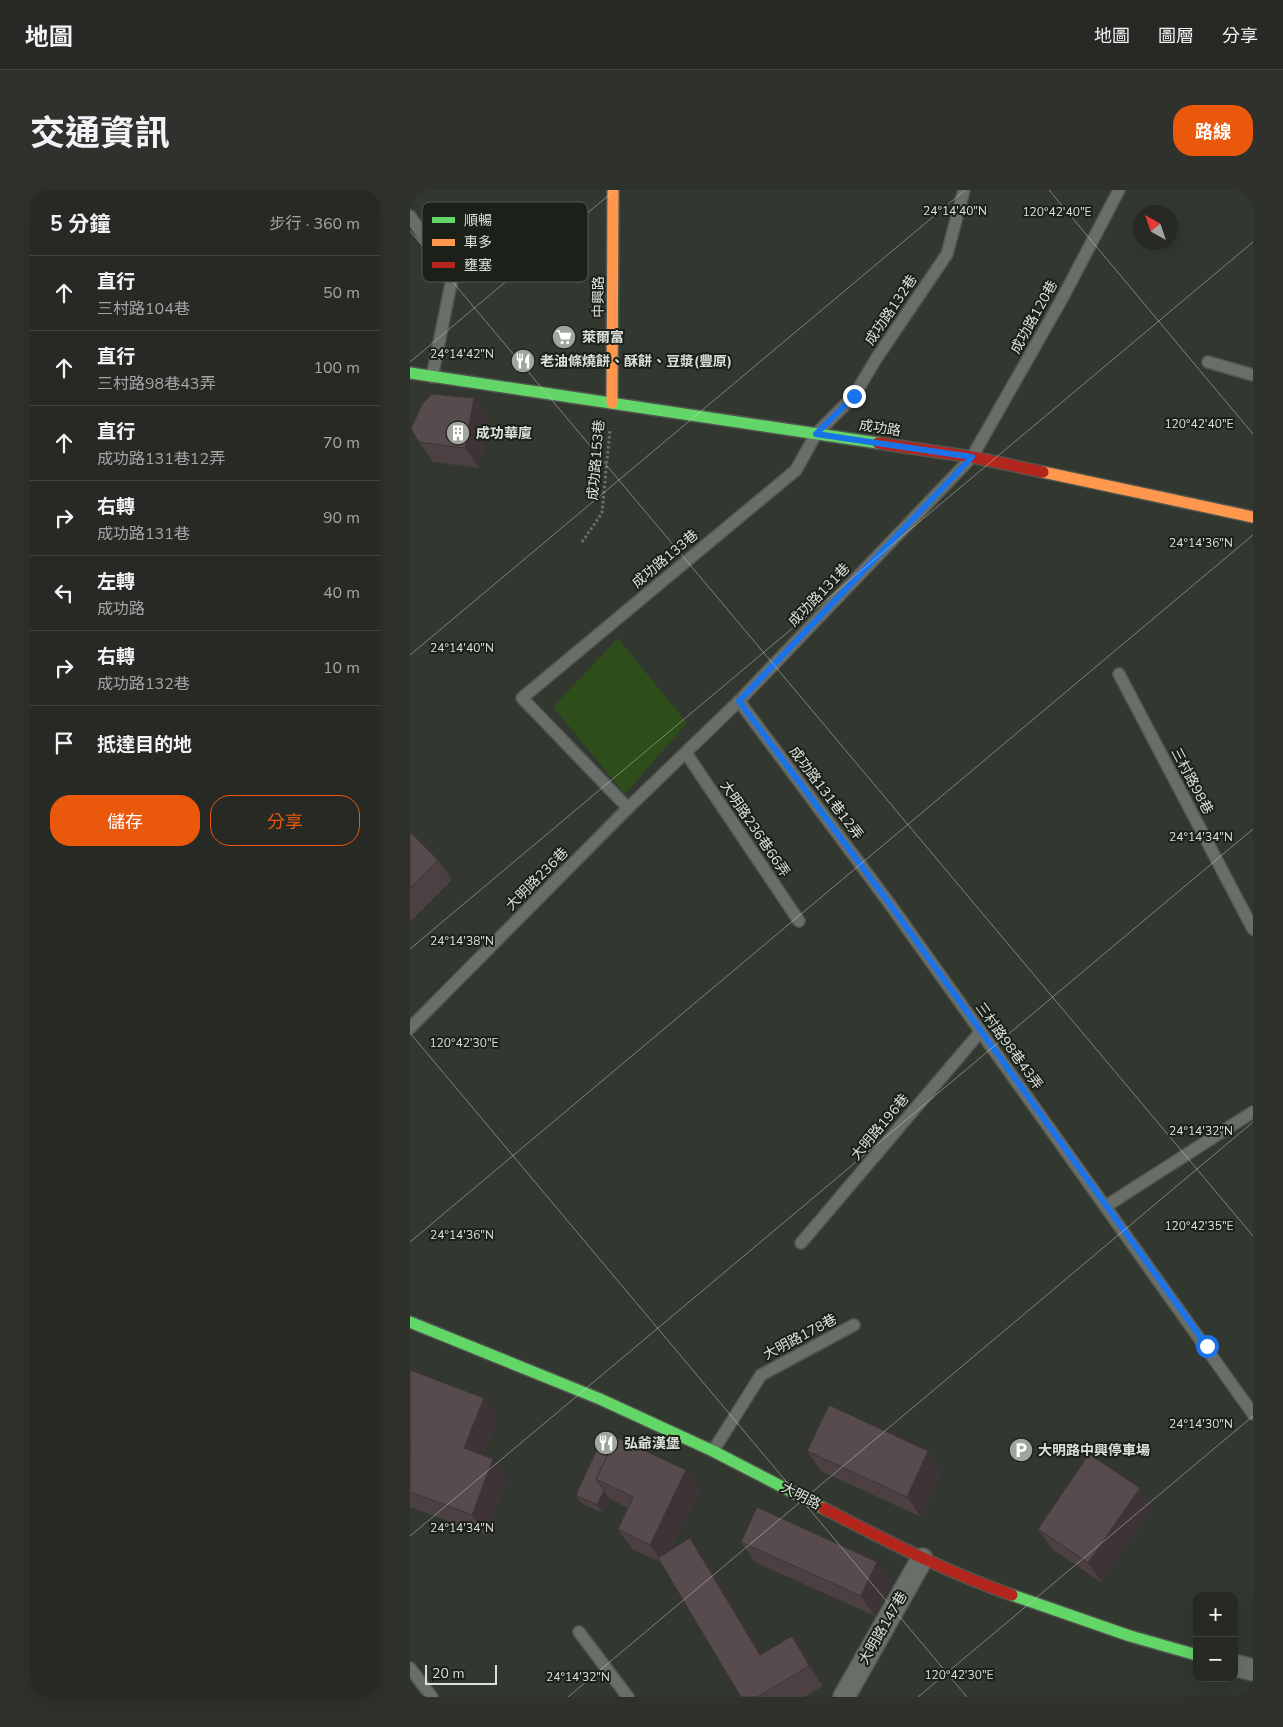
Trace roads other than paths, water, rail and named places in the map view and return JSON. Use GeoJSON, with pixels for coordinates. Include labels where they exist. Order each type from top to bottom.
{"type":"FeatureCollection","features":[{"type":"Feature","properties":{"kind":"street","name":"中興路"},"geometry":{"type":"LineString","coordinates":[[612,403],[613,190]]}},
{"type":"Feature","properties":{"kind":"street","name":"成功路"},"geometry":{"type":"LineString","coordinates":[[410,373],[972,457],[1253,517]]}},
{"type":"Feature","properties":{"kind":"street","name":"大明路"},"geometry":{"type":"LineString","coordinates":[[410,1322],[600,1400],[714,1451],[922,1559],[970,1580],[1130,1636],[1193,1653]]}},
{"type":"Feature","properties":{"kind":"street","name":"大明路147巷"},"geometry":{"type":"LineString","coordinates":[[844,1697],[922,1559]]}},
{"type":"Feature","properties":{"kind":"street"},"geometry":{"type":"LineString","coordinates":[[1238,1666],[1253,1670]]}},
{"type":"Feature","properties":{"kind":"lane","name":"成功路132巷"},"geometry":{"type":"LineString","coordinates":[[816,434],[854,396],[876,359],[947,254],[964,190]]}},
{"type":"Feature","properties":{"kind":"lane","name":"成功路120巷"},"geometry":{"type":"LineString","coordinates":[[972,457],[1063,297],[1119,190]]}},
{"type":"Feature","properties":{"kind":"lane"},"geometry":{"type":"LineString","coordinates":[[410,216],[422,234]]}},
{"type":"Feature","properties":{"kind":"lane"},"geometry":{"type":"LineString","coordinates":[[432,377],[451,282]]}},
{"type":"Feature","properties":{"kind":"lane"},"geometry":{"type":"LineString","coordinates":[[1208,362],[1253,375]]}},
{"type":"Feature","properties":{"kind":"lane","name":"成功路133巷"},"geometry":{"type":"LineString","coordinates":[[628,808],[522,698],[796,470],[816,434]]}},
{"type":"Feature","properties":{"kind":"lane","name":"成功路131巷"},"geometry":{"type":"LineString","coordinates":[[686,753],[739,701],[972,457]]}},
{"type":"Feature","properties":{"kind":"lane","name":"三村路98巷"},"geometry":{"type":"LineString","coordinates":[[1119,674],[1253,929]]}},
{"type":"Feature","properties":{"kind":"lane","name":"成功路131巷12弄"},"geometry":{"type":"LineString","coordinates":[[739,701],[889,903]]}},
{"type":"Feature","properties":{"kind":"lane","name":"大明路236巷"},"geometry":{"type":"LineString","coordinates":[[410,1028],[628,808],[686,753]]}},
{"type":"Feature","properties":{"kind":"lane","name":"大明路236巷66弄"},"geometry":{"type":"LineString","coordinates":[[686,753],[799,921]]}},
{"type":"Feature","properties":{"kind":"lane","name":"三村路98巷43弄"},"geometry":{"type":"LineString","coordinates":[[889,903],[1253,1414]]}},
{"type":"Feature","properties":{"kind":"lane","name":"大明路196巷"},"geometry":{"type":"LineString","coordinates":[[801,1243],[981,1032]]}},
{"type":"Feature","properties":{"kind":"lane"},"geometry":{"type":"LineString","coordinates":[[1106,1206],[1253,1112]]}},
{"type":"Feature","properties":{"kind":"lane","name":"大明路178巷"},"geometry":{"type":"LineString","coordinates":[[714,1451],[761,1374],[854,1325]]}},
{"type":"Feature","properties":{"kind":"lane"},"geometry":{"type":"LineString","coordinates":[[579,1632],[628,1697]]}},
{"type":"Feature","properties":{"kind":"lane"},"geometry":{"type":"LineString","coordinates":[[410,1668],[432,1697]]}},
{"type":"Feature","properties":{"kind":"place","name":"萊爾富"},"geometry":{"type":"Point","coordinates":[564,337]}},
{"type":"Feature","properties":{"kind":"place","name":"老油條燒餅、酥餅、豆漿(豐原)"},"geometry":{"type":"Point","coordinates":[523,361]}},
{"type":"Feature","properties":{"kind":"place","name":"成功華廈"},"geometry":{"type":"Point","coordinates":[458,433]}},
{"type":"Feature","properties":{"kind":"place","name":"弘爺漢堡"},"geometry":{"type":"Point","coordinates":[606,1443]}},
{"type":"Feature","properties":{"kind":"place","name":"大明路中興停車場"},"geometry":{"type":"Point","coordinates":[1021,1450]}}]}
